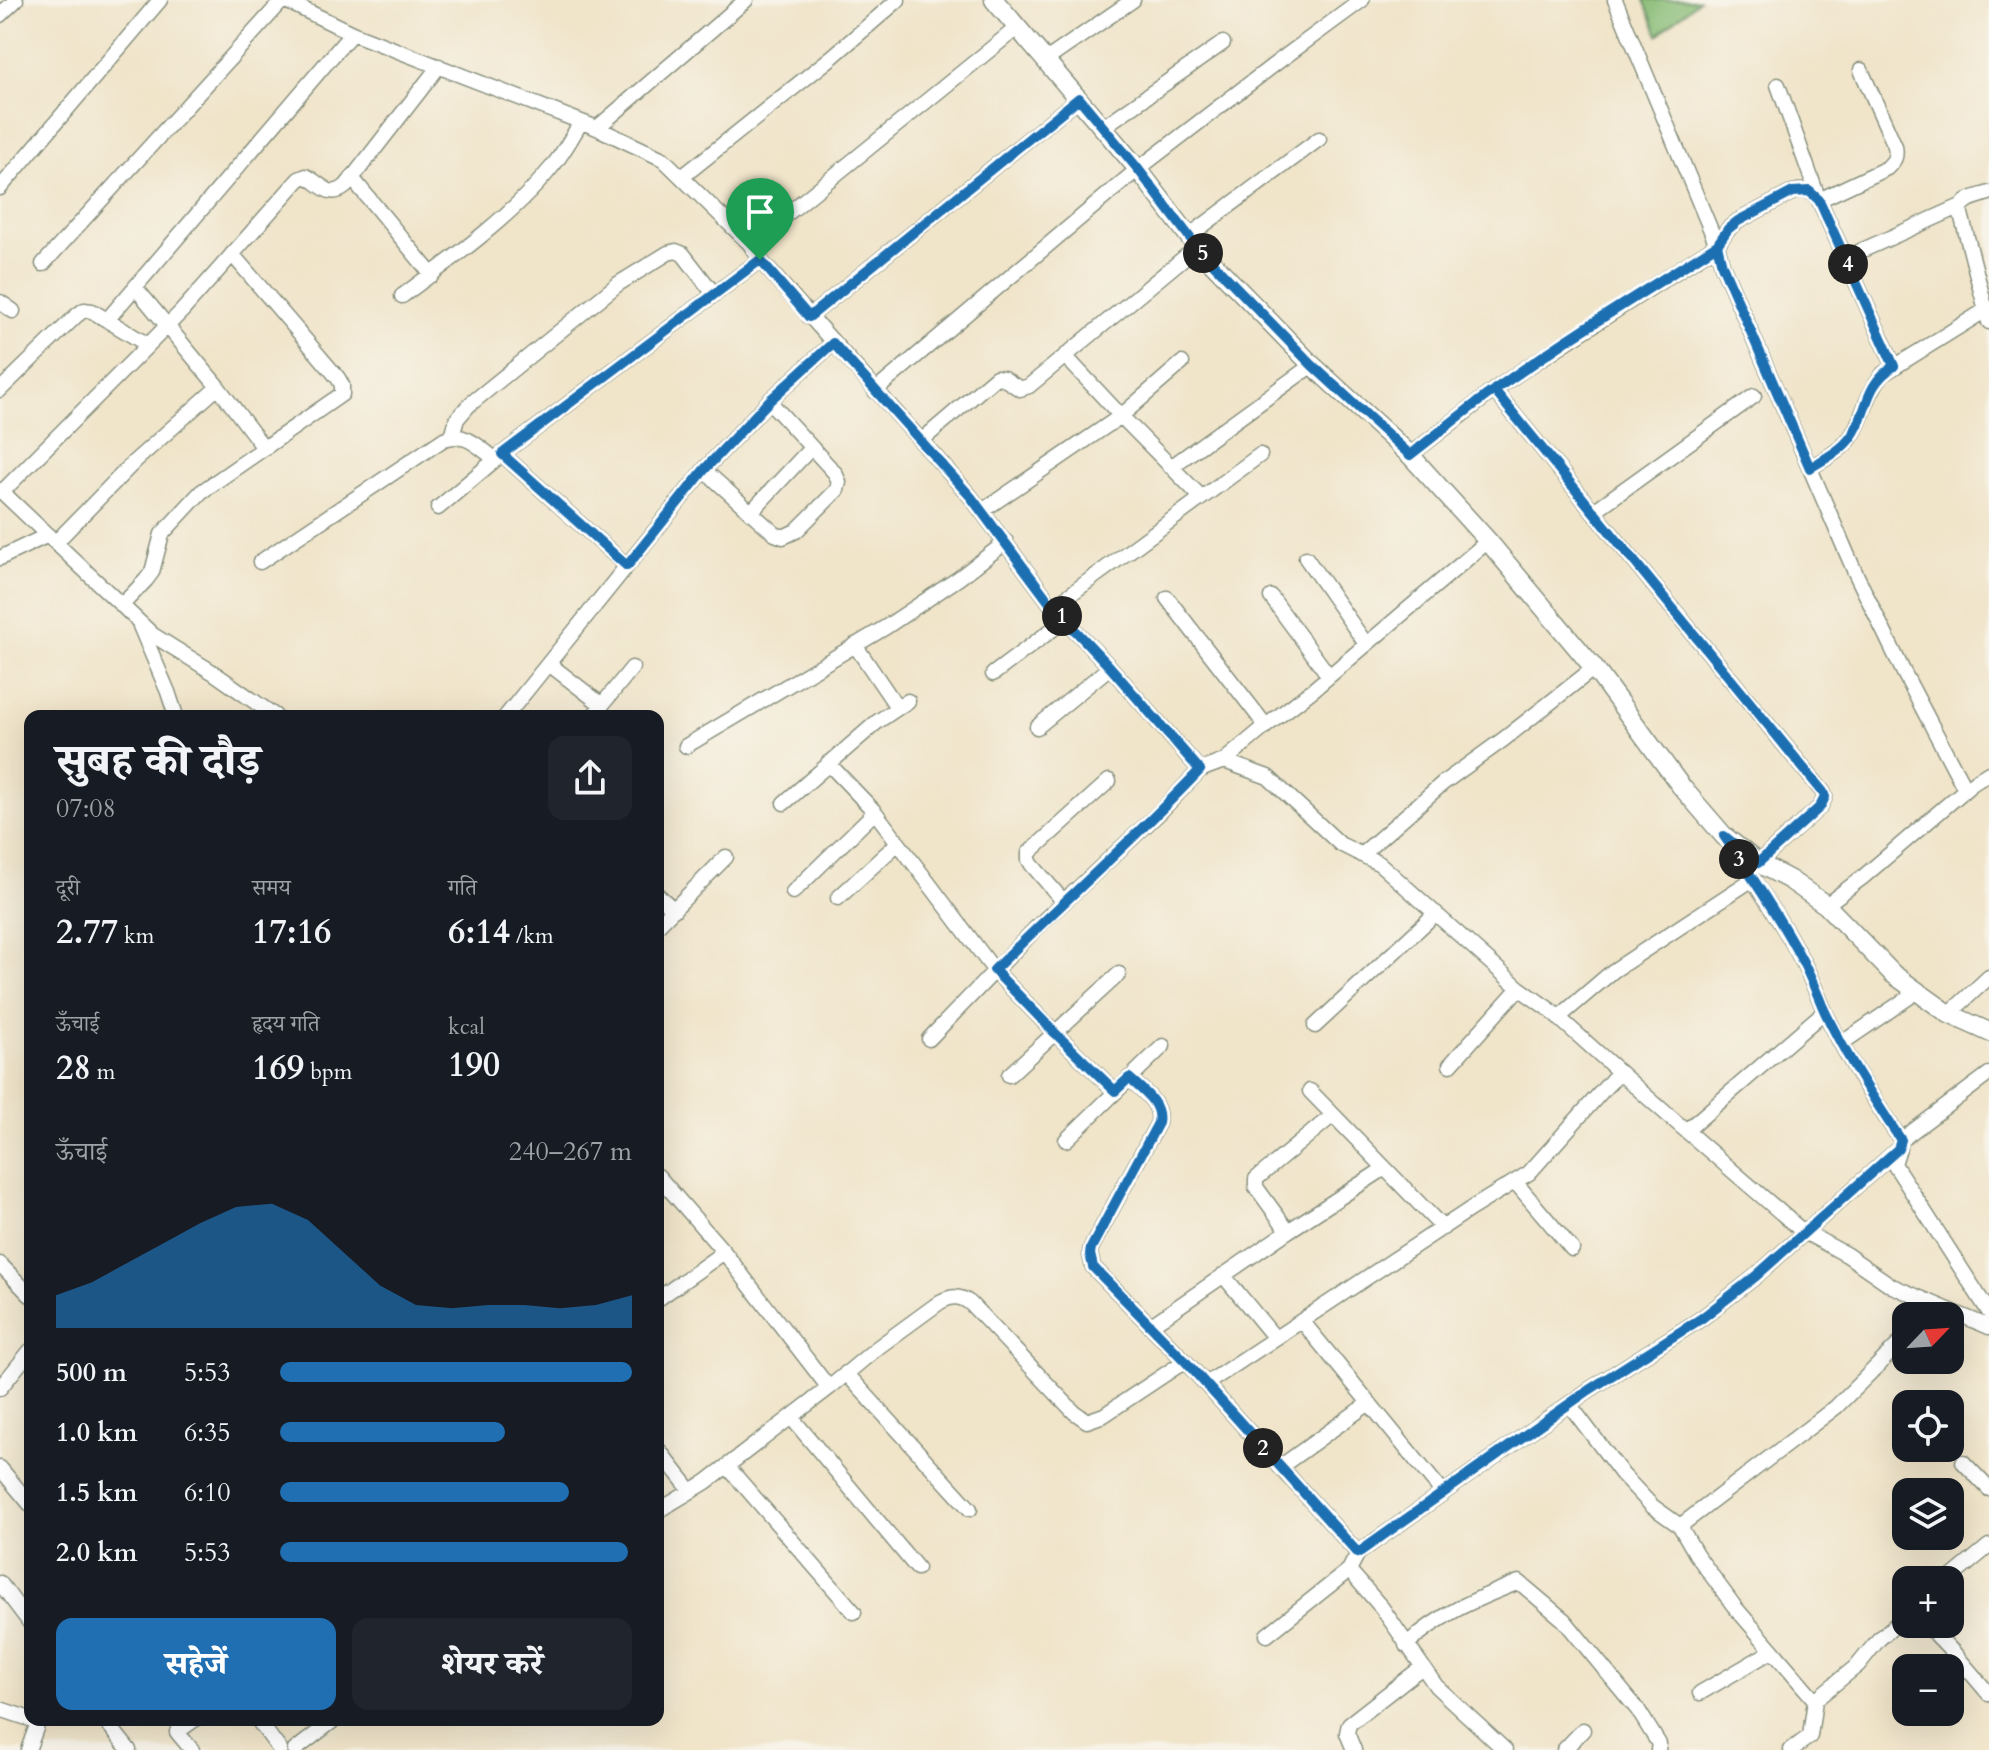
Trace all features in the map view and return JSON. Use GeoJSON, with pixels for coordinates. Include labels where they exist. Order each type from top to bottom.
{"type":"FeatureCollection","features":[{"type":"Feature","properties":{"kind":"street"},"geometry":{"type":"LineString","coordinates":[[0,15],[16,0]]}},
{"type":"Feature","properties":{"kind":"street"},"geometry":{"type":"LineString","coordinates":[[0,188],[160,0]]}},
{"type":"Feature","properties":{"kind":"street"},"geometry":{"type":"LineString","coordinates":[[43,264],[284,0],[352,33],[597,128],[663,159],[750,244],[809,317],[982,511],[1053,607],[1200,770]]}},
{"type":"Feature","properties":{"kind":"street"},"geometry":{"type":"LineString","coordinates":[[597,128],[746,0]]}},
{"type":"Feature","properties":{"kind":"street"},"geometry":{"type":"LineString","coordinates":[[682,177],[898,0]]}},
{"type":"Feature","properties":{"kind":"street"},"geometry":{"type":"LineString","coordinates":[[994,0],[1138,169],[1193,241],[1312,365],[1410,455],[1488,541],[1594,668],[1680,785],[1756,871],[1825,1011],[1900,1144],[1894,1164],[1989,1312]]}},
{"type":"Feature","properties":{"kind":"street"},"geometry":{"type":"LineString","coordinates":[[1046,60],[1133,0]]}},
{"type":"Feature","properties":{"kind":"street"},"geometry":{"type":"LineString","coordinates":[[875,391],[1138,169],[1362,0]]}},
{"type":"Feature","properties":{"kind":"street"},"geometry":{"type":"LineString","coordinates":[[1615,0],[1717,245],[1722,265],[1854,570],[1965,789]]}},
{"type":"Feature","properties":{"kind":"street"},"geometry":{"type":"LineString","coordinates":[[750,244],[1018,27]]}},
{"type":"Feature","properties":{"kind":"street"},"geometry":{"type":"LineString","coordinates":[[107,320],[352,33]]}},
{"type":"Feature","properties":{"kind":"street"},"geometry":{"type":"LineString","coordinates":[[1103,127],[1223,43]]}},
{"type":"Feature","properties":{"kind":"street"},"geometry":{"type":"LineString","coordinates":[[266,710],[153,635],[1,491],[167,326],[302,177],[311,178],[332,192],[342,189],[439,66]]}},
{"type":"Feature","properties":{"kind":"street"},"geometry":{"type":"LineString","coordinates":[[1819,200],[1887,168],[1896,155],[1895,146],[1861,70]]}},
{"type":"Feature","properties":{"kind":"street"},"geometry":{"type":"LineString","coordinates":[[1778,85],[1819,200],[1894,366]]}},
{"type":"Feature","properties":{"kind":"street"},"geometry":{"type":"LineString","coordinates":[[809,317],[1079,98]]}},
{"type":"Feature","properties":{"kind":"street"},"geometry":{"type":"LineString","coordinates":[[402,296],[507,213],[551,169],[581,122]]}},
{"type":"Feature","properties":{"kind":"street"},"geometry":{"type":"LineString","coordinates":[[921,441],[996,377],[1025,389],[1193,241],[1319,139]]}},
{"type":"Feature","properties":{"kind":"street"},"geometry":{"type":"LineString","coordinates":[[352,178],[432,275]]}},
{"type":"Feature","properties":{"kind":"street"},"geometry":{"type":"LineString","coordinates":[[1410,455],[1494,390],[1717,245],[1738,221],[1793,192],[1809,191],[1819,200]]}},
{"type":"Feature","properties":{"kind":"street"},"geometry":{"type":"LineString","coordinates":[[1845,258],[1989,193]]}},
{"type":"Feature","properties":{"kind":"street"},"geometry":{"type":"LineString","coordinates":[[1810,468],[1846,442],[1859,422],[1874,384],[1883,374],[1988,313],[1961,206]]}},
{"type":"Feature","properties":{"kind":"street"},"geometry":{"type":"LineString","coordinates":[[452,436],[457,419],[469,405],[618,284],[668,253],[676,251],[683,254],[714,294]]}},
{"type":"Feature","properties":{"kind":"street"},"geometry":{"type":"LineString","coordinates":[[122,605],[152,572],[162,534],[201,492],[340,398],[343,390],[338,378],[232,254]]}},
{"type":"Feature","properties":{"kind":"street"},"geometry":{"type":"LineString","coordinates":[[438,508],[498,456],[760,260]]}},
{"type":"Feature","properties":{"kind":"street"},"geometry":{"type":"LineString","coordinates":[[135,287],[264,448]]}},
{"type":"Feature","properties":{"kind":"street"},"geometry":{"type":"LineString","coordinates":[[0,302],[13,311]]}},
{"type":"Feature","properties":{"kind":"street"},"geometry":{"type":"LineString","coordinates":[[0,390],[80,312],[88,310],[148,345]]}},
{"type":"Feature","properties":{"kind":"street"},"geometry":{"type":"LineString","coordinates":[[511,710],[704,470],[769,401],[833,343]]}},
{"type":"Feature","properties":{"kind":"street"},"geometry":{"type":"LineString","coordinates":[[1065,356],[1201,497]]}},
{"type":"Feature","properties":{"kind":"street"},"geometry":{"type":"LineString","coordinates":[[982,511],[1121,416],[1182,363]]}},
{"type":"Feature","properties":{"kind":"street"},"geometry":{"type":"LineString","coordinates":[[1171,467],[1312,365]]}},
{"type":"Feature","properties":{"kind":"street"},"geometry":{"type":"LineString","coordinates":[[0,558],[52,538],[218,387]]}},
{"type":"Feature","properties":{"kind":"street"},"geometry":{"type":"LineString","coordinates":[[1494,390],[1825,797],[1820,807],[1756,871],[1613,971],[1558,1018]]}},
{"type":"Feature","properties":{"kind":"street"},"geometry":{"type":"LineString","coordinates":[[1594,511],[1754,396]]}},
{"type":"Feature","properties":{"kind":"street"},"geometry":{"type":"LineString","coordinates":[[704,470],[775,534],[783,537],[796,531],[837,490],[838,477],[769,401]]}},
{"type":"Feature","properties":{"kind":"street"},"geometry":{"type":"LineString","coordinates":[[260,562],[431,448],[457,436],[498,456],[627,566]]}},
{"type":"Feature","properties":{"kind":"street"},"geometry":{"type":"LineString","coordinates":[[751,512],[811,448]]}},
{"type":"Feature","properties":{"kind":"street"},"geometry":{"type":"LineString","coordinates":[[1053,607],[1260,455]]}},
{"type":"Feature","properties":{"kind":"street"},"geometry":{"type":"LineString","coordinates":[[929,1039],[994,970],[1200,770],[1224,761],[1488,541]]}},
{"type":"Feature","properties":{"kind":"street"},"geometry":{"type":"LineString","coordinates":[[686,746],[886,627],[1006,542]]}},
{"type":"Feature","properties":{"kind":"street"},"geometry":{"type":"LineString","coordinates":[[1306,558],[1366,644]]}},
{"type":"Feature","properties":{"kind":"street"},"geometry":{"type":"LineString","coordinates":[[1271,597],[1329,676]]}},
{"type":"Feature","properties":{"kind":"street"},"geometry":{"type":"LineString","coordinates":[[1167,598],[1266,726]]}},
{"type":"Feature","properties":{"kind":"street"},"geometry":{"type":"LineString","coordinates":[[993,674],[1065,620]]}},
{"type":"Feature","properties":{"kind":"street"},"geometry":{"type":"LineString","coordinates":[[139,622],[174,710]]}},
{"type":"Feature","properties":{"kind":"street"},"geometry":{"type":"LineString","coordinates":[[784,803],[902,704],[855,645]]}},
{"type":"Feature","properties":{"kind":"street"},"geometry":{"type":"LineString","coordinates":[[549,664],[598,710],[632,668]]}},
{"type":"Feature","properties":{"kind":"street"},"geometry":{"type":"LineString","coordinates":[[1037,727],[1110,667]]}},
{"type":"Feature","properties":{"kind":"street"},"geometry":{"type":"LineString","coordinates":[[1361,855],[1443,783],[1594,668]]}},
{"type":"Feature","properties":{"kind":"street"},"geometry":{"type":"LineString","coordinates":[[1224,761],[1268,777],[1340,844],[1380,864],[1519,988],[1558,1018],[1805,1232],[1919,1302]]}},
{"type":"Feature","properties":{"kind":"street"},"geometry":{"type":"LineString","coordinates":[[828,763],[875,812],[994,970],[1115,1091]]}},
{"type":"Feature","properties":{"kind":"street"},"geometry":{"type":"LineString","coordinates":[[1826,905],[1965,789],[1989,773]]}},
{"type":"Feature","properties":{"kind":"street"},"geometry":{"type":"LineString","coordinates":[[1064,902],[1032,865],[1029,853],[1109,781]]}},
{"type":"Feature","properties":{"kind":"street"},"geometry":{"type":"LineString","coordinates":[[793,892],[875,812]]}},
{"type":"Feature","properties":{"kind":"street"},"geometry":{"type":"LineString","coordinates":[[838,898],[898,843]]}},
{"type":"Feature","properties":{"kind":"street"},"geometry":{"type":"LineString","coordinates":[[664,919],[726,857]]}},
{"type":"Feature","properties":{"kind":"street"},"geometry":{"type":"LineString","coordinates":[[1756,871],[1790,880],[1826,905],[1893,974],[1949,1014],[1989,1032]]}},
{"type":"Feature","properties":{"kind":"street"},"geometry":{"type":"LineString","coordinates":[[664,901],[674,910]]}},
{"type":"Feature","properties":{"kind":"street"},"geometry":{"type":"LineString","coordinates":[[1315,1026],[1436,913]]}},
{"type":"Feature","properties":{"kind":"street"},"geometry":{"type":"LineString","coordinates":[[1009,1075],[1119,974]]}},
{"type":"Feature","properties":{"kind":"street"},"geometry":{"type":"LineString","coordinates":[[1949,1014],[1989,977]]}},
{"type":"Feature","properties":{"kind":"street"},"geometry":{"type":"LineString","coordinates":[[1450,1065],[1519,988]]}},
{"type":"Feature","properties":{"kind":"street"},"geometry":{"type":"LineString","coordinates":[[1842,1043],[1918,991]]}},
{"type":"Feature","properties":{"kind":"street"},"geometry":{"type":"LineString","coordinates":[[1687,1130],[1825,1011]]}},
{"type":"Feature","properties":{"kind":"street"},"geometry":{"type":"LineString","coordinates":[[1066,1140],[1163,1046]]}},
{"type":"Feature","properties":{"kind":"street"},"geometry":{"type":"LineString","coordinates":[[1206,1384],[1516,1183],[1542,1160],[1619,1072]]}},
{"type":"Feature","properties":{"kind":"street"},"geometry":{"type":"LineString","coordinates":[[1267,1635],[1349,1570],[1358,1553],[1569,1404],[1702,1318],[1756,1276],[1900,1144],[1989,1074]]}},
{"type":"Feature","properties":{"kind":"street"},"geometry":{"type":"LineString","coordinates":[[1129,1078],[1157,1106],[1158,1123],[1091,1248],[1093,1267],[1185,1361],[1358,1553]]}},
{"type":"Feature","properties":{"kind":"street"},"geometry":{"type":"LineString","coordinates":[[1310,1091],[1443,1228]]}},
{"type":"Feature","properties":{"kind":"street"},"geometry":{"type":"LineString","coordinates":[[1288,1231],[1256,1187],[1256,1179],[1333,1115]]}},
{"type":"Feature","properties":{"kind":"street"},"geometry":{"type":"LineString","coordinates":[[1150,1326],[1385,1168]]}},
{"type":"Feature","properties":{"kind":"street"},"geometry":{"type":"LineString","coordinates":[[664,1183],[724,1252],[829,1388]]}},
{"type":"Feature","properties":{"kind":"street"},"geometry":{"type":"LineString","coordinates":[[1516,1183],[1572,1249]]}},
{"type":"Feature","properties":{"kind":"street"},"geometry":{"type":"LineString","coordinates":[[664,1295],[724,1252]]}},
{"type":"Feature","properties":{"kind":"street"},"geometry":{"type":"LineString","coordinates":[[0,1264],[24,1289]]}},
{"type":"Feature","properties":{"kind":"street"},"geometry":{"type":"LineString","coordinates":[[1223,1275],[1275,1338]]}},
{"type":"Feature","properties":{"kind":"street"},"geometry":{"type":"LineString","coordinates":[[664,1507],[727,1466],[877,1348],[949,1297],[964,1298],[970,1303],[1074,1412],[1087,1421],[1104,1415],[1185,1361]]}},
{"type":"Feature","properties":{"kind":"street"},"geometry":{"type":"LineString","coordinates":[[1964,1320],[1989,1327]]}},
{"type":"Feature","properties":{"kind":"street"},"geometry":{"type":"LineString","coordinates":[[1302,1321],[1443,1493]]}},
{"type":"Feature","properties":{"kind":"street"},"geometry":{"type":"LineString","coordinates":[[1680,1526],[1836,1407],[1892,1351]]}},
{"type":"Feature","properties":{"kind":"street"},"geometry":{"type":"LineString","coordinates":[[0,1388],[24,1358]]}},
{"type":"Feature","properties":{"kind":"street"},"geometry":{"type":"LineString","coordinates":[[846,1373],[970,1509]]}},
{"type":"Feature","properties":{"kind":"street"},"geometry":{"type":"LineString","coordinates":[[1280,1467],[1369,1403]]}},
{"type":"Feature","properties":{"kind":"street"},"geometry":{"type":"LineString","coordinates":[[1569,1404],[1622,1474],[1652,1506],[1680,1526],[1696,1554],[1734,1606],[1815,1700]]}},
{"type":"Feature","properties":{"kind":"street"},"geometry":{"type":"LineString","coordinates":[[791,1417],[917,1568]]}},
{"type":"Feature","properties":{"kind":"street"},"geometry":{"type":"LineString","coordinates":[[664,1457],[691,1491]]}},
{"type":"Feature","properties":{"kind":"street"},"geometry":{"type":"LineString","coordinates":[[1963,1462],[1989,1489]]}},
{"type":"Feature","properties":{"kind":"street"},"geometry":{"type":"LineString","coordinates":[[727,1466],[854,1612]]}},
{"type":"Feature","properties":{"kind":"street"},"geometry":{"type":"LineString","coordinates":[[0,1468],[24,1497]]}},
{"type":"Feature","properties":{"kind":"street"},"geometry":{"type":"LineString","coordinates":[[1964,1567],[1989,1546]]}},
{"type":"Feature","properties":{"kind":"street"},"geometry":{"type":"LineString","coordinates":[[1349,1570],[1382,1608],[1436,1686],[1505,1750]]}},
{"type":"Feature","properties":{"kind":"street"},"geometry":{"type":"LineString","coordinates":[[1406,1645],[1424,1628],[1469,1601],[1519,1582],[1572,1629],[1638,1710],[1659,1744],[1658,1750]]}},
{"type":"Feature","properties":{"kind":"street"},"geometry":{"type":"LineString","coordinates":[[0,1583],[24,1615]]}},
{"type":"Feature","properties":{"kind":"street"},"geometry":{"type":"LineString","coordinates":[[1791,1750],[1810,1736],[1815,1700],[1858,1665],[1892,1628]]}},
{"type":"Feature","properties":{"kind":"street"},"geometry":{"type":"LineString","coordinates":[[1940,1638],[1989,1694]]}},
{"type":"Feature","properties":{"kind":"street"},"geometry":{"type":"LineString","coordinates":[[1700,1693],[1772,1651]]}},
{"type":"Feature","properties":{"kind":"street"},"geometry":{"type":"LineString","coordinates":[[1354,1750],[1347,1733],[1349,1724],[1422,1667]]}},
{"type":"Feature","properties":{"kind":"street"},"geometry":{"type":"LineString","coordinates":[[0,1709],[24,1717]]}},
{"type":"Feature","properties":{"kind":"street"},"geometry":{"type":"LineString","coordinates":[[28,1750],[34,1726]]}},
{"type":"Feature","properties":{"kind":"street"},"geometry":{"type":"LineString","coordinates":[[110,1726],[129,1750]]}},
{"type":"Feature","properties":{"kind":"street"},"geometry":{"type":"LineString","coordinates":[[186,1726],[177,1732],[192,1750]]}},
{"type":"Feature","properties":{"kind":"street"},"geometry":{"type":"LineString","coordinates":[[262,1726],[280,1750]]}},
{"type":"Feature","properties":{"kind":"street"},"geometry":{"type":"LineString","coordinates":[[295,1750],[326,1726]]}},
{"type":"Feature","properties":{"kind":"street"},"geometry":{"type":"LineString","coordinates":[[1564,1750],[1583,1730]]}},
{"type":"Feature","properties":{"kind":"green space"},"geometry":{"type":"Polygon","coordinates":[[[1644,0],[1699,0],[1658,35],[1644,0]]]}},
{"type":"Feature","properties":{"kind":"route"},"geometry":{"type":"LineString","coordinates":[[760,260],[502,454],[627,566],[704,470],[769,401],[833,343],[971,497],[1053,607],[1200,770],[994,970],[1115,1091],[1129,1078],[1157,1106],[1158,1123],[1091,1248],[1093,1267],[1185,1361],[1358,1553],[1589,1390],[1702,1318],[1756,1276],[1898,1149],[1901,1140],[1842,1043],[1802,960],[1724,836],[1758,863],[1820,807],[1824,802],[1823,792],[1494,390],[1717,245],[1738,221],[1793,192],[1802,190],[1815,195],[1894,366],[1874,384],[1853,434],[1837,451],[1810,468],[1722,265],[1717,245],[1526,368],[1494,390],[1410,455],[1312,365],[1197,247],[1079,98],[809,317],[760,260]]}}]}
